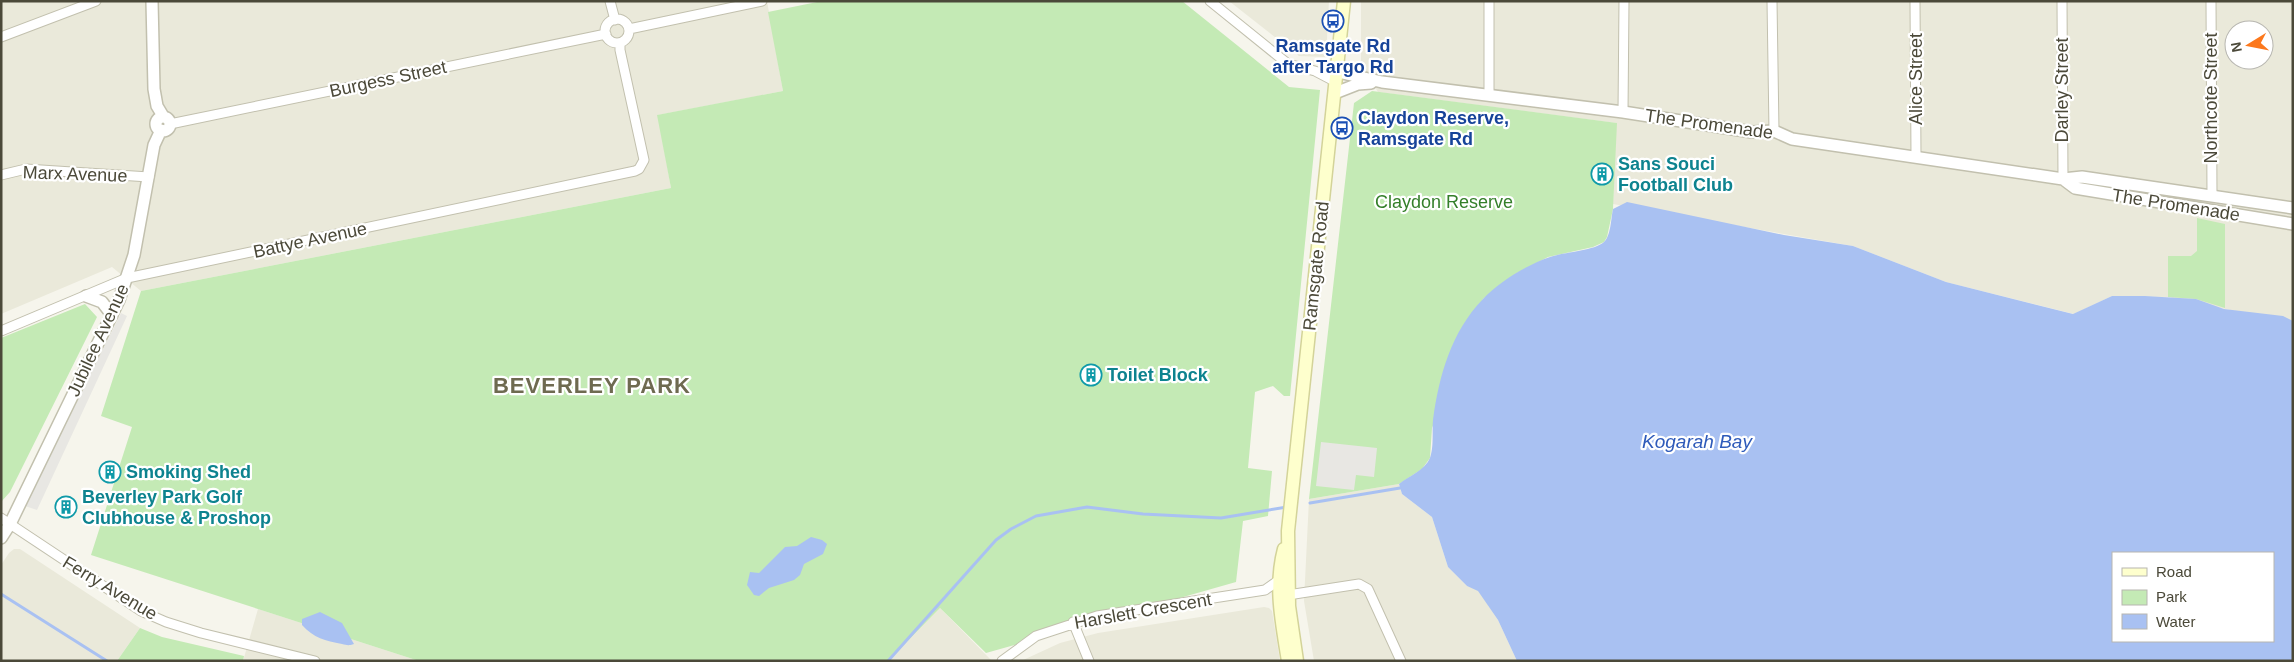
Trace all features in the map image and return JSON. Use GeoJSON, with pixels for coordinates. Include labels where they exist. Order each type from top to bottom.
{"type":"FeatureCollection","features":[{"type":"Feature","properties":{"kind":"main road","name":"Ramsgate Road"},"geometry":{"type":"LineString","coordinates":[[1288,661],[1283,598],[1288,531],[1344,1]]}},
{"type":"Feature","properties":{"kind":"main road","name":"Ramsgate Road"},"geometry":{"type":"LineString","coordinates":[[1288,531],[1281,560],[1279,580],[1297,661]]}},
{"type":"Feature","properties":{"kind":"street"},"geometry":{"type":"LineString","coordinates":[[1,37],[96,1]]}},
{"type":"Feature","properties":{"kind":"street"},"geometry":{"type":"LineString","coordinates":[[152,1],[154,89],[157,106],[165,124]]}},
{"type":"Feature","properties":{"kind":"street"},"geometry":{"type":"LineString","coordinates":[[610,1],[615,20]]}},
{"type":"Feature","properties":{"kind":"street"},"geometry":{"type":"LineString","coordinates":[[629,29],[762,1]]}},
{"type":"Feature","properties":{"kind":"street"},"geometry":{"type":"LineString","coordinates":[[1210,1],[1293,67],[1337,77]]}},
{"type":"Feature","properties":{"kind":"street"},"geometry":{"type":"LineString","coordinates":[[1489,1],[1489,95]]}},
{"type":"Feature","properties":{"kind":"street"},"geometry":{"type":"LineString","coordinates":[[1624,1],[1624,112]]}},
{"type":"Feature","properties":{"kind":"street"},"geometry":{"type":"LineString","coordinates":[[1772,1],[1774,131]]}},
{"type":"Feature","properties":{"kind":"street","name":"Alice Street"},"geometry":{"type":"LineString","coordinates":[[1915,1],[1916,157]]}},
{"type":"Feature","properties":{"kind":"street","name":"Darley Street"},"geometry":{"type":"LineString","coordinates":[[2062,1],[2063,179]]}},
{"type":"Feature","properties":{"kind":"street","name":"Northcote Street"},"geometry":{"type":"LineString","coordinates":[[2211,1],[2212,196]]}},
{"type":"Feature","properties":{"kind":"street"},"geometry":{"type":"LineString","coordinates":[[615,20],[622,20],[629,29],[628,36],[620,43],[613,42],[606,34],[609,23],[615,20]]}},
{"type":"Feature","properties":{"kind":"street","name":"Burgess Street"},"geometry":{"type":"LineString","coordinates":[[165,124],[606,34]]}},
{"type":"Feature","properties":{"kind":"street","name":"Battye Avenue"},"geometry":{"type":"LineString","coordinates":[[1,331],[127,278],[627,174],[640,169],[644,160],[620,43]]}},
{"type":"Feature","properties":{"kind":"street"},"geometry":{"type":"LineString","coordinates":[[1316,71],[1326,69],[1337,77]]}},
{"type":"Feature","properties":{"kind":"street","name":"The Promenade"},"geometry":{"type":"LineString","coordinates":[[1337,77],[1624,112],[1752,132],[1774,131],[1792,139],[2063,179],[2082,177],[2293,208]]}},
{"type":"Feature","properties":{"kind":"street","name":"The Promenade"},"geometry":{"type":"LineString","coordinates":[[1337,77],[1358,84],[1382,82]]}},
{"type":"Feature","properties":{"kind":"street","name":"Jubilee Avenue"},"geometry":{"type":"LineString","coordinates":[[1,538],[6,521],[112,316],[127,278],[155,142],[165,124]]}},
{"type":"Feature","properties":{"kind":"street","name":"Marx Avenue"},"geometry":{"type":"LineString","coordinates":[[1,174],[26,169],[149,177]]}},
{"type":"Feature","properties":{"kind":"street","name":"The Promenade"},"geometry":{"type":"LineString","coordinates":[[2063,179],[2076,188],[2293,224]]}},
{"type":"Feature","properties":{"kind":"street"},"geometry":{"type":"LineString","coordinates":[[86,296],[102,302],[112,316]]}},
{"type":"Feature","properties":{"kind":"street","name":"Ferry Avenue"},"geometry":{"type":"LineString","coordinates":[[6,521],[141,611],[166,622],[315,661]]}},
{"type":"Feature","properties":{"kind":"street","name":"Harslett Crescent"},"geometry":{"type":"LineString","coordinates":[[1002,661],[1036,636],[1073,622],[1097,616],[1265,590],[1279,580]]}},
{"type":"Feature","properties":{"kind":"street"},"geometry":{"type":"LineString","coordinates":[[1265,590],[1283,598],[1360,584],[1368,589],[1402,661]]}},
{"type":"Feature","properties":{"kind":"street"},"geometry":{"type":"LineString","coordinates":[[1073,622],[1089,661]]}},
{"type":"Feature","properties":{"kind":"shaded area"},"geometry":{"type":"Polygon","coordinates":[[[1,1],[767,1],[783,91],[658,115],[671,188],[141,291],[112,267],[1,314],[1,1]]]}},
{"type":"Feature","properties":{"kind":"shaded area"},"geometry":{"type":"Polygon","coordinates":[[[1229,1],[1329,1],[1326,57],[1299,56],[1229,1]]]}},
{"type":"Feature","properties":{"kind":"shaded area"},"geometry":{"type":"Polygon","coordinates":[[[1361,1],[2293,1],[2293,323],[2168,297],[2112,296],[2074,314],[1946,282],[1853,246],[1613,204],[1616,123],[1378,92],[1361,66],[1361,1]]]}},
{"type":"Feature","properties":{"kind":"shaded area"},"geometry":{"type":"Polygon","coordinates":[[[121,313],[127,316],[37,510],[25,506],[121,313]]]}},
{"type":"Feature","properties":{"kind":"shaded area"},"geometry":{"type":"Polygon","coordinates":[[[1321,442],[1377,448],[1374,477],[1356,475],[1354,490],[1316,486],[1321,442]]]}},
{"type":"Feature","properties":{"kind":"shaded area"},"geometry":{"type":"Polygon","coordinates":[[[1399,484],[1402,494],[1432,517],[1448,567],[1467,586],[1478,590],[1498,620],[1517,661],[1314,661],[1304,601],[1309,499],[1399,484]]]}},
{"type":"Feature","properties":{"kind":"shaded area"},"geometry":{"type":"Polygon","coordinates":[[[14,549],[20,549],[140,628],[117,661],[1,661],[1,565],[14,549]]]}},
{"type":"Feature","properties":{"kind":"shaded area"},"geometry":{"type":"Polygon","coordinates":[[[1264,607],[1272,611],[1280,661],[1021,661],[1060,643],[1098,633],[1264,607]]]}},
{"type":"Feature","properties":{"kind":"shaded area"},"geometry":{"type":"Polygon","coordinates":[[[940,608],[992,661],[888,661],[940,608]]]}},
{"type":"Feature","properties":{"kind":"shaded area"},"geometry":{"type":"Polygon","coordinates":[[[258,609],[419,661],[243,661],[258,609]]]}},
{"type":"Feature","properties":{"kind":"green space"},"geometry":{"type":"Polygon","coordinates":[[[822,1],[1182,1],[1289,87],[1320,90],[1290,396],[1284,396],[1273,386],[1255,392],[1248,468],[1272,471],[1268,516],[1243,521],[1236,582],[986,653],[940,608],[888,661],[419,661],[91,555],[132,427],[101,416],[141,291],[671,188],[657,115],[783,91],[768,12],[822,1]]]}},
{"type":"Feature","properties":{"kind":"green space","name":"Claydon Reserve"},"geometry":{"type":"Polygon","coordinates":[[[1372,91],[1617,123],[1613,209],[1607,237],[1604,242],[1593,247],[1548,257],[1517,273],[1483,299],[1432,428],[1430,458],[1422,469],[1399,484],[1309,499],[1354,103],[1372,91]]]}},
{"type":"Feature","properties":{"kind":"green space"},"geometry":{"type":"Polygon","coordinates":[[[2197,218],[2225,224],[2225,308],[2196,299],[2168,297],[2168,256],[2191,256],[2197,251],[2197,218]]]}},
{"type":"Feature","properties":{"kind":"green space"},"geometry":{"type":"Polygon","coordinates":[[[85,304],[97,317],[10,492],[1,502],[1,338],[85,304]]]}},
{"type":"Feature","properties":{"kind":"green space"},"geometry":{"type":"Polygon","coordinates":[[[140,628],[162,637],[244,656],[243,661],[117,661],[140,628]]]}},
{"type":"Feature","properties":{"kind":"water","name":"Kogarah Bay"},"geometry":{"type":"Polygon","coordinates":[[[1627,202],[1784,235],[1853,246],[1946,282],[2073,314],[2112,296],[2145,296],[2196,299],[2224,309],[2283,316],[2293,321],[2293,661],[1517,661],[1498,620],[1478,591],[1467,586],[1448,567],[1432,517],[1402,494],[1399,484],[1421,469],[1430,458],[1433,420],[1443,371],[1455,340],[1472,312],[1497,286],[1523,269],[1556,255],[1599,245],[1604,242],[1609,231],[1613,209],[1627,202]]]}},
{"type":"Feature","properties":{"kind":"water"},"geometry":{"type":"Polygon","coordinates":[[[811,537],[822,540],[827,544],[823,554],[804,564],[800,575],[794,580],[769,588],[759,596],[754,595],[747,585],[750,572],[759,573],[785,547],[797,546],[811,537]]]}},
{"type":"Feature","properties":{"kind":"water"},"geometry":{"type":"Polygon","coordinates":[[[320,612],[342,623],[354,644],[346,645],[325,640],[315,636],[302,625],[302,619],[320,612]]]}},
{"type":"Feature","properties":{"kind":"waterway"},"geometry":{"type":"LineString","coordinates":[[1310,503],[1400,488]]}},
{"type":"Feature","properties":{"kind":"waterway"},"geometry":{"type":"LineString","coordinates":[[888,661],[996,540],[1011,529],[1036,516],[1087,507],[1143,514],[1221,518],[1287,507]]}},
{"type":"Feature","properties":{"kind":"waterway"},"geometry":{"type":"LineString","coordinates":[[1,594],[107,661]]}},
{"type":"Feature","properties":{"kind":"place","name":"Ramsgate Rd after Targo Rd"},"geometry":{"type":"Point","coordinates":[1333,21]}},
{"type":"Feature","properties":{"kind":"place","name":"Claydon Reserve, Ramsgate Rd"},"geometry":{"type":"Point","coordinates":[1342,128]}},
{"type":"Feature","properties":{"kind":"place","name":"Sans Souci Football Club"},"geometry":{"type":"Point","coordinates":[1602,174]}},
{"type":"Feature","properties":{"kind":"place","name":"Toilet Block"},"geometry":{"type":"Point","coordinates":[1091,375]}},
{"type":"Feature","properties":{"kind":"place","name":"Smoking Shed"},"geometry":{"type":"Point","coordinates":[110,472]}},
{"type":"Feature","properties":{"kind":"place","name":"Beverley Park Golf Clubhouse & Proshop"},"geometry":{"type":"Point","coordinates":[66,507]}},
{"type":"Feature","properties":{"kind":"district","name":"BEVERLEY PARK"},"geometry":{"type":"Point","coordinates":[592,385]}}]}
